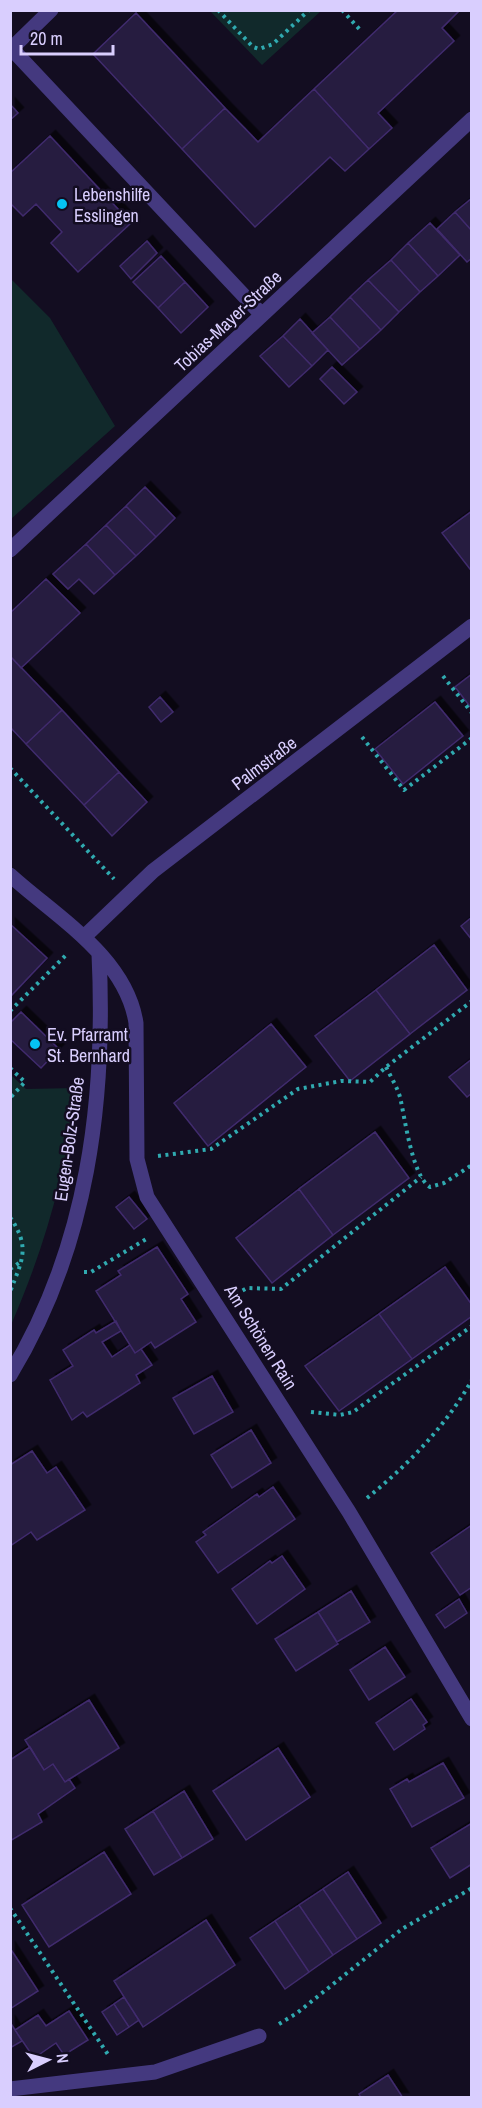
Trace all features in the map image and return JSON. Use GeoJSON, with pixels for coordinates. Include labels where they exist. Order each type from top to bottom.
{"type":"FeatureCollection","features":[{"type":"Feature","properties":{"kind":"street"},"geometry":{"type":"LineString","coordinates":[[51,10],[11,48],[262,315]]}},
{"type":"Feature","properties":{"kind":"street","name":"Tobias-Mayer-Straße"},"geometry":{"type":"LineString","coordinates":[[10,550],[471,119]]}},
{"type":"Feature","properties":{"kind":"street","name":"Palmstraße"},"geometry":{"type":"LineString","coordinates":[[85,936],[128,893],[471,626]]}},
{"type":"Feature","properties":{"kind":"street"},"geometry":{"type":"LineString","coordinates":[[10,875],[85,936],[99,954]]}},
{"type":"Feature","properties":{"kind":"street","name":"Am Schönen Rain"},"geometry":{"type":"LineString","coordinates":[[99,954],[124,988],[134,1011],[137,1159],[147,1197],[350,1512],[471,1719]]}},
{"type":"Feature","properties":{"kind":"street","name":"Eugen-Bolz-Straße"},"geometry":{"type":"LineString","coordinates":[[10,1375],[40,1318],[61,1269],[87,1178],[97,1111],[101,1028],[99,954]]}},
{"type":"Feature","properties":{"kind":"street"},"geometry":{"type":"LineString","coordinates":[[10,2089],[155,2072],[259,2037]]}},
{"type":"Feature","properties":{"kind":"path"},"geometry":{"type":"LineString","coordinates":[[218,10],[259,50],[273,44],[309,10]]}},
{"type":"Feature","properties":{"kind":"path"},"geometry":{"type":"LineString","coordinates":[[342,10],[362,32]]}},
{"type":"Feature","properties":{"kind":"path"},"geometry":{"type":"LineString","coordinates":[[429,658],[471,713]]}},
{"type":"Feature","properties":{"kind":"path"},"geometry":{"type":"LineString","coordinates":[[350,722],[405,790],[471,738]]}},
{"type":"Feature","properties":{"kind":"path"},"geometry":{"type":"LineString","coordinates":[[10,768],[89,855],[128,893]]}},
{"type":"Feature","properties":{"kind":"path"},"geometry":{"type":"LineString","coordinates":[[10,1011],[85,936]]}},
{"type":"Feature","properties":{"kind":"path"},"geometry":{"type":"LineString","coordinates":[[137,1159],[211,1149],[298,1089],[334,1082],[370,1082],[386,1066],[471,1001]]}},
{"type":"Feature","properties":{"kind":"path"},"geometry":{"type":"LineString","coordinates":[[386,1066],[398,1092],[406,1135],[426,1185],[438,1186],[471,1165]]}},
{"type":"Feature","properties":{"kind":"path"},"geometry":{"type":"LineString","coordinates":[[10,1068],[26,1082],[10,1098]]}},
{"type":"Feature","properties":{"kind":"path"},"geometry":{"type":"LineString","coordinates":[[242,1290],[252,1287],[281,1289],[422,1177]]}},
{"type":"Feature","properties":{"kind":"path"},"geometry":{"type":"LineString","coordinates":[[10,1217],[23,1239],[22,1261],[10,1292]]}},
{"type":"Feature","properties":{"kind":"path"},"geometry":{"type":"LineString","coordinates":[[61,1269],[91,1272],[166,1227]]}},
{"type":"Feature","properties":{"kind":"path"},"geometry":{"type":"LineString","coordinates":[[10,1269],[22,1261]]}},
{"type":"Feature","properties":{"kind":"path"},"geometry":{"type":"LineString","coordinates":[[293,1423],[314,1412],[340,1415],[353,1412],[471,1326]]}},
{"type":"Feature","properties":{"kind":"path"},"geometry":{"type":"LineString","coordinates":[[350,1512],[396,1474],[427,1442],[471,1380]]}},
{"type":"Feature","properties":{"kind":"path"},"geometry":{"type":"LineString","coordinates":[[259,2037],[297,2013],[402,1929],[471,1888]]}},
{"type":"Feature","properties":{"kind":"path"},"geometry":{"type":"LineString","coordinates":[[10,1908],[123,2076]]}},
{"type":"Feature","properties":{"kind":"green space"},"geometry":{"type":"Polygon","coordinates":[[[210,11],[321,11],[262,65],[210,11]]]}},
{"type":"Feature","properties":{"kind":"green space"},"geometry":{"type":"Polygon","coordinates":[[[11,279],[50,318],[115,426],[11,519],[11,279]]]}},
{"type":"Feature","properties":{"kind":"green space"},"geometry":{"type":"Polygon","coordinates":[[[11,1075],[26,1089],[76,1088],[67,1149],[52,1209],[34,1268],[11,1325],[11,1075]]]}},
{"type":"Feature","properties":{"kind":"building"},"geometry":{"type":"Polygon","coordinates":[[[398,10],[460,10],[442,28],[454,41],[378,113],[392,128],[369,149],[314,89],[398,10]]]}},
{"type":"Feature","properties":{"kind":"building"},"geometry":{"type":"Polygon","coordinates":[[[136,13],[225,108],[182,149],[93,54],[136,13]]]}},
{"type":"Feature","properties":{"kind":"building"},"geometry":{"type":"Polygon","coordinates":[[[314,89],[369,149],[345,171],[330,157],[255,227],[182,149],[225,108],[258,142],[314,89]]]}},
{"type":"Feature","properties":{"kind":"building"},"geometry":{"type":"Polygon","coordinates":[[[10,104],[18,113],[10,120],[10,104]]]}},
{"type":"Feature","properties":{"kind":"building","name":"Lebenshilfe Esslingen"},"geometry":{"type":"Polygon","coordinates":[[[50,136],[131,223],[78,272],[51,243],[62,232],[36,204],[23,216],[10,203],[10,173],[50,136]]]}},
{"type":"Feature","properties":{"kind":"building"},"geometry":{"type":"Polygon","coordinates":[[[472,198],[472,231],[455,212],[472,198]]]}},
{"type":"Feature","properties":{"kind":"building"},"geometry":{"type":"Polygon","coordinates":[[[455,212],[472,231],[472,258],[467,262],[437,229],[455,212]]]}},
{"type":"Feature","properties":{"kind":"building"},"geometry":{"type":"Polygon","coordinates":[[[430,223],[460,255],[438,276],[408,243],[430,223]]]}},
{"type":"Feature","properties":{"kind":"building"},"geometry":{"type":"Polygon","coordinates":[[[147,241],[157,253],[131,279],[120,266],[147,241]]]}},
{"type":"Feature","properties":{"kind":"building"},"geometry":{"type":"Polygon","coordinates":[[[408,243],[438,276],[420,292],[391,260],[408,243]]]}},
{"type":"Feature","properties":{"kind":"building"},"geometry":{"type":"Polygon","coordinates":[[[161,256],[185,282],[158,308],[133,282],[161,256]]]}},
{"type":"Feature","properties":{"kind":"building"},"geometry":{"type":"Polygon","coordinates":[[[391,260],[420,292],[399,312],[368,280],[391,260]]]}},
{"type":"Feature","properties":{"kind":"building"},"geometry":{"type":"Polygon","coordinates":[[[368,280],[399,312],[381,330],[350,297],[368,280]]]}},
{"type":"Feature","properties":{"kind":"building"},"geometry":{"type":"Polygon","coordinates":[[[185,282],[208,307],[181,333],[158,308],[185,282]]]}},
{"type":"Feature","properties":{"kind":"building"},"geometry":{"type":"Polygon","coordinates":[[[350,297],[381,330],[360,349],[330,317],[350,297]]]}},
{"type":"Feature","properties":{"kind":"building"},"geometry":{"type":"Polygon","coordinates":[[[330,317],[360,349],[342,365],[312,333],[330,317]]]}},
{"type":"Feature","properties":{"kind":"building"},"geometry":{"type":"Polygon","coordinates":[[[300,319],[328,350],[312,366],[283,336],[300,319]]]}},
{"type":"Feature","properties":{"kind":"building"},"geometry":{"type":"Polygon","coordinates":[[[283,336],[312,366],[289,387],[260,356],[283,336]]]}},
{"type":"Feature","properties":{"kind":"building"},"geometry":{"type":"Polygon","coordinates":[[[332,367],[357,392],[344,404],[320,379],[332,367]]]}},
{"type":"Feature","properties":{"kind":"building"},"geometry":{"type":"Polygon","coordinates":[[[145,487],[175,518],[156,537],[126,506],[145,487]]]}},
{"type":"Feature","properties":{"kind":"building"},"geometry":{"type":"Polygon","coordinates":[[[126,506],[156,537],[136,556],[106,525],[126,506]]]}},
{"type":"Feature","properties":{"kind":"building"},"geometry":{"type":"Polygon","coordinates":[[[472,511],[472,568],[470,569],[442,533],[472,511]]]}},
{"type":"Feature","properties":{"kind":"building"},"geometry":{"type":"Polygon","coordinates":[[[106,525],[136,556],[115,575],[86,544],[106,525]]]}},
{"type":"Feature","properties":{"kind":"building"},"geometry":{"type":"Polygon","coordinates":[[[86,544],[115,575],[94,594],[79,579],[68,589],[53,574],[86,544]]]}},
{"type":"Feature","properties":{"kind":"building"},"geometry":{"type":"Polygon","coordinates":[[[46,579],[80,613],[21,668],[10,656],[10,613],[46,579]]]}},
{"type":"Feature","properties":{"kind":"building"},"geometry":{"type":"Polygon","coordinates":[[[10,656],[62,710],[26,744],[10,727],[10,656]]]}},
{"type":"Feature","properties":{"kind":"building"},"geometry":{"type":"Polygon","coordinates":[[[472,674],[472,709],[455,687],[472,674]]]}},
{"type":"Feature","properties":{"kind":"building"},"geometry":{"type":"Polygon","coordinates":[[[160,697],[173,712],[161,722],[149,707],[160,697]]]}},
{"type":"Feature","properties":{"kind":"building"},"geometry":{"type":"Polygon","coordinates":[[[435,702],[463,736],[403,784],[375,749],[435,702]]]}},
{"type":"Feature","properties":{"kind":"building"},"geometry":{"type":"Polygon","coordinates":[[[62,710],[119,772],[84,805],[26,744],[62,710]]]}},
{"type":"Feature","properties":{"kind":"building"},"geometry":{"type":"Polygon","coordinates":[[[119,772],[147,802],[112,836],[84,805],[119,772]]]}},
{"type":"Feature","properties":{"kind":"building"},"geometry":{"type":"Polygon","coordinates":[[[472,917],[472,940],[461,926],[472,917]]]}},
{"type":"Feature","properties":{"kind":"building"},"geometry":{"type":"Polygon","coordinates":[[[10,924],[47,958],[10,997],[10,924]]]}},
{"type":"Feature","properties":{"kind":"building"},"geometry":{"type":"Polygon","coordinates":[[[434,945],[467,990],[410,1034],[376,990],[434,945]]]}},
{"type":"Feature","properties":{"kind":"building"},"geometry":{"type":"Polygon","coordinates":[[[376,990],[410,1034],[350,1081],[315,1036],[376,990]]]}},
{"type":"Feature","properties":{"kind":"building","name":"Ev. Pfarramt St. Bernhard"},"geometry":{"type":"Polygon","coordinates":[[[21,1012],[59,1049],[41,1068],[10,1039],[10,1023],[21,1012]]]}},
{"type":"Feature","properties":{"kind":"building"},"geometry":{"type":"Polygon","coordinates":[[[271,1024],[306,1067],[208,1146],[174,1103],[271,1024]]]}},
{"type":"Feature","properties":{"kind":"building"},"geometry":{"type":"Polygon","coordinates":[[[472,1059],[472,1093],[467,1097],[449,1077],[472,1059]]]}},
{"type":"Feature","properties":{"kind":"building"},"geometry":{"type":"Polygon","coordinates":[[[375,1132],[409,1178],[333,1235],[299,1189],[375,1132]]]}},
{"type":"Feature","properties":{"kind":"building"},"geometry":{"type":"Polygon","coordinates":[[[299,1189],[333,1235],[272,1283],[236,1238],[299,1189]]]}},
{"type":"Feature","properties":{"kind":"building"},"geometry":{"type":"Polygon","coordinates":[[[129,1197],[147,1219],[134,1229],[116,1207],[129,1197]]]}},
{"type":"Feature","properties":{"kind":"building"},"geometry":{"type":"Polygon","coordinates":[[[157,1247],[188,1294],[181,1299],[196,1322],[155,1348],[151,1342],[135,1353],[96,1291],[121,1275],[118,1271],[157,1247]]]}},
{"type":"Feature","properties":{"kind":"building"},"geometry":{"type":"Polygon","coordinates":[[[445,1267],[472,1305],[472,1316],[412,1359],[379,1314],[445,1267]]]}},
{"type":"Feature","properties":{"kind":"building"},"geometry":{"type":"Polygon","coordinates":[[[379,1314],[412,1359],[339,1411],[305,1366],[379,1314]]]}},
{"type":"Feature","properties":{"kind":"building"},"geometry":{"type":"Polygon","coordinates":[[[116,1321],[121,1331],[102,1342],[112,1357],[130,1345],[135,1353],[141,1349],[152,1365],[136,1375],[140,1383],[87,1417],[83,1412],[72,1420],[50,1380],[73,1366],[63,1350],[94,1330],[96,1333],[116,1321]]]}},
{"type":"Feature","properties":{"kind":"building"},"geometry":{"type":"Polygon","coordinates":[[[212,1376],[233,1412],[194,1434],[173,1398],[212,1376]]]}},
{"type":"Feature","properties":{"kind":"building"},"geometry":{"type":"Polygon","coordinates":[[[251,1430],[271,1463],[232,1488],[211,1455],[251,1430]]]}},
{"type":"Feature","properties":{"kind":"building"},"geometry":{"type":"Polygon","coordinates":[[[32,1451],[47,1473],[56,1467],[85,1510],[37,1540],[31,1532],[10,1546],[10,1465],[32,1451]]]}},
{"type":"Feature","properties":{"kind":"building"},"geometry":{"type":"Polygon","coordinates":[[[273,1487],[295,1519],[218,1573],[196,1542],[206,1535],[203,1532],[257,1494],[259,1497],[273,1487]]]}},
{"type":"Feature","properties":{"kind":"building"},"geometry":{"type":"Polygon","coordinates":[[[472,1525],[472,1587],[460,1595],[431,1553],[472,1525]]]}},
{"type":"Feature","properties":{"kind":"building"},"geometry":{"type":"Polygon","coordinates":[[[282,1556],[305,1589],[257,1624],[232,1589],[270,1561],[272,1563],[282,1556]]]}},
{"type":"Feature","properties":{"kind":"building"},"geometry":{"type":"Polygon","coordinates":[[[351,1591],[370,1622],[337,1642],[318,1612],[351,1591]]]}},
{"type":"Feature","properties":{"kind":"building"},"geometry":{"type":"Polygon","coordinates":[[[459,1599],[467,1613],[445,1628],[436,1615],[459,1599]]]}},
{"type":"Feature","properties":{"kind":"building"},"geometry":{"type":"Polygon","coordinates":[[[318,1612],[338,1644],[296,1671],[275,1639],[318,1612]]]}},
{"type":"Feature","properties":{"kind":"building"},"geometry":{"type":"Polygon","coordinates":[[[385,1647],[405,1677],[369,1700],[350,1670],[385,1647]]]}},
{"type":"Feature","properties":{"kind":"building"},"geometry":{"type":"Polygon","coordinates":[[[411,1699],[427,1722],[423,1725],[425,1729],[394,1750],[376,1723],[411,1699]]]}},
{"type":"Feature","properties":{"kind":"building"},"geometry":{"type":"Polygon","coordinates":[[[89,1700],[119,1748],[65,1782],[53,1764],[44,1770],[25,1740],[89,1700]]]}},
{"type":"Feature","properties":{"kind":"building"},"geometry":{"type":"Polygon","coordinates":[[[30,1747],[44,1770],[53,1764],[65,1782],[69,1779],[75,1788],[38,1814],[42,1822],[10,1841],[10,1760],[30,1747]]]}},
{"type":"Feature","properties":{"kind":"building"},"geometry":{"type":"Polygon","coordinates":[[[278,1748],[310,1797],[246,1840],[213,1791],[278,1748]]]}},
{"type":"Feature","properties":{"kind":"building"},"geometry":{"type":"Polygon","coordinates":[[[443,1763],[464,1798],[412,1827],[390,1789],[407,1779],[409,1782],[443,1763]]]}},
{"type":"Feature","properties":{"kind":"building"},"geometry":{"type":"Polygon","coordinates":[[[184,1791],[213,1839],[182,1858],[153,1811],[184,1791]]]}},
{"type":"Feature","properties":{"kind":"building"},"geometry":{"type":"Polygon","coordinates":[[[153,1811],[182,1858],[154,1875],[125,1829],[153,1811]]]}},
{"type":"Feature","properties":{"kind":"building"},"geometry":{"type":"Polygon","coordinates":[[[472,1823],[472,1864],[450,1878],[431,1848],[472,1823]]]}},
{"type":"Feature","properties":{"kind":"building"},"geometry":{"type":"Polygon","coordinates":[[[104,1852],[131,1894],[49,1947],[22,1905],[104,1852]]]}},
{"type":"Feature","properties":{"kind":"building"},"geometry":{"type":"Polygon","coordinates":[[[348,1872],[381,1923],[357,1939],[323,1889],[348,1872]]]}},
{"type":"Feature","properties":{"kind":"building"},"geometry":{"type":"Polygon","coordinates":[[[323,1889],[357,1939],[333,1955],[299,1905],[323,1889]]]}},
{"type":"Feature","properties":{"kind":"building"},"geometry":{"type":"Polygon","coordinates":[[[299,1905],[333,1955],[309,1972],[275,1921],[299,1905]]]}},
{"type":"Feature","properties":{"kind":"building"},"geometry":{"type":"Polygon","coordinates":[[[206,1920],[235,1965],[143,2027],[114,1981],[206,1920]]]}},
{"type":"Feature","properties":{"kind":"building"},"geometry":{"type":"Polygon","coordinates":[[[275,1921],[309,1972],[285,1989],[250,1938],[275,1921]]]}},
{"type":"Feature","properties":{"kind":"building"},"geometry":{"type":"Polygon","coordinates":[[[10,1948],[38,1991],[10,2009],[10,1948]]]}},
{"type":"Feature","properties":{"kind":"building"},"geometry":{"type":"Polygon","coordinates":[[[124,1997],[139,2020],[129,2027],[114,2004],[124,1997]]]}},
{"type":"Feature","properties":{"kind":"building"},"geometry":{"type":"Polygon","coordinates":[[[114,2004],[129,2027],[117,2035],[102,2012],[114,2004]]]}},
{"type":"Feature","properties":{"kind":"building"},"geometry":{"type":"Polygon","coordinates":[[[69,2011],[88,2040],[64,2055],[56,2043],[34,2058],[15,2030],[38,2015],[46,2026],[69,2011]]]}},
{"type":"Feature","properties":{"kind":"building"},"geometry":{"type":"Polygon","coordinates":[[[10,2022],[22,2041],[10,2048],[10,2022]]]}},
{"type":"Feature","properties":{"kind":"building"},"geometry":{"type":"Polygon","coordinates":[[[388,2075],[403,2098],[361,2098],[359,2094],[388,2075]]]}},
{"type":"Feature","properties":{"kind":"place","name":"Lebenshilfe Esslingen"},"geometry":{"type":"Point","coordinates":[62,204]}},
{"type":"Feature","properties":{"kind":"place","name":"Ev. Pfarramt St. Bernhard"},"geometry":{"type":"Point","coordinates":[35,1044]}}]}
